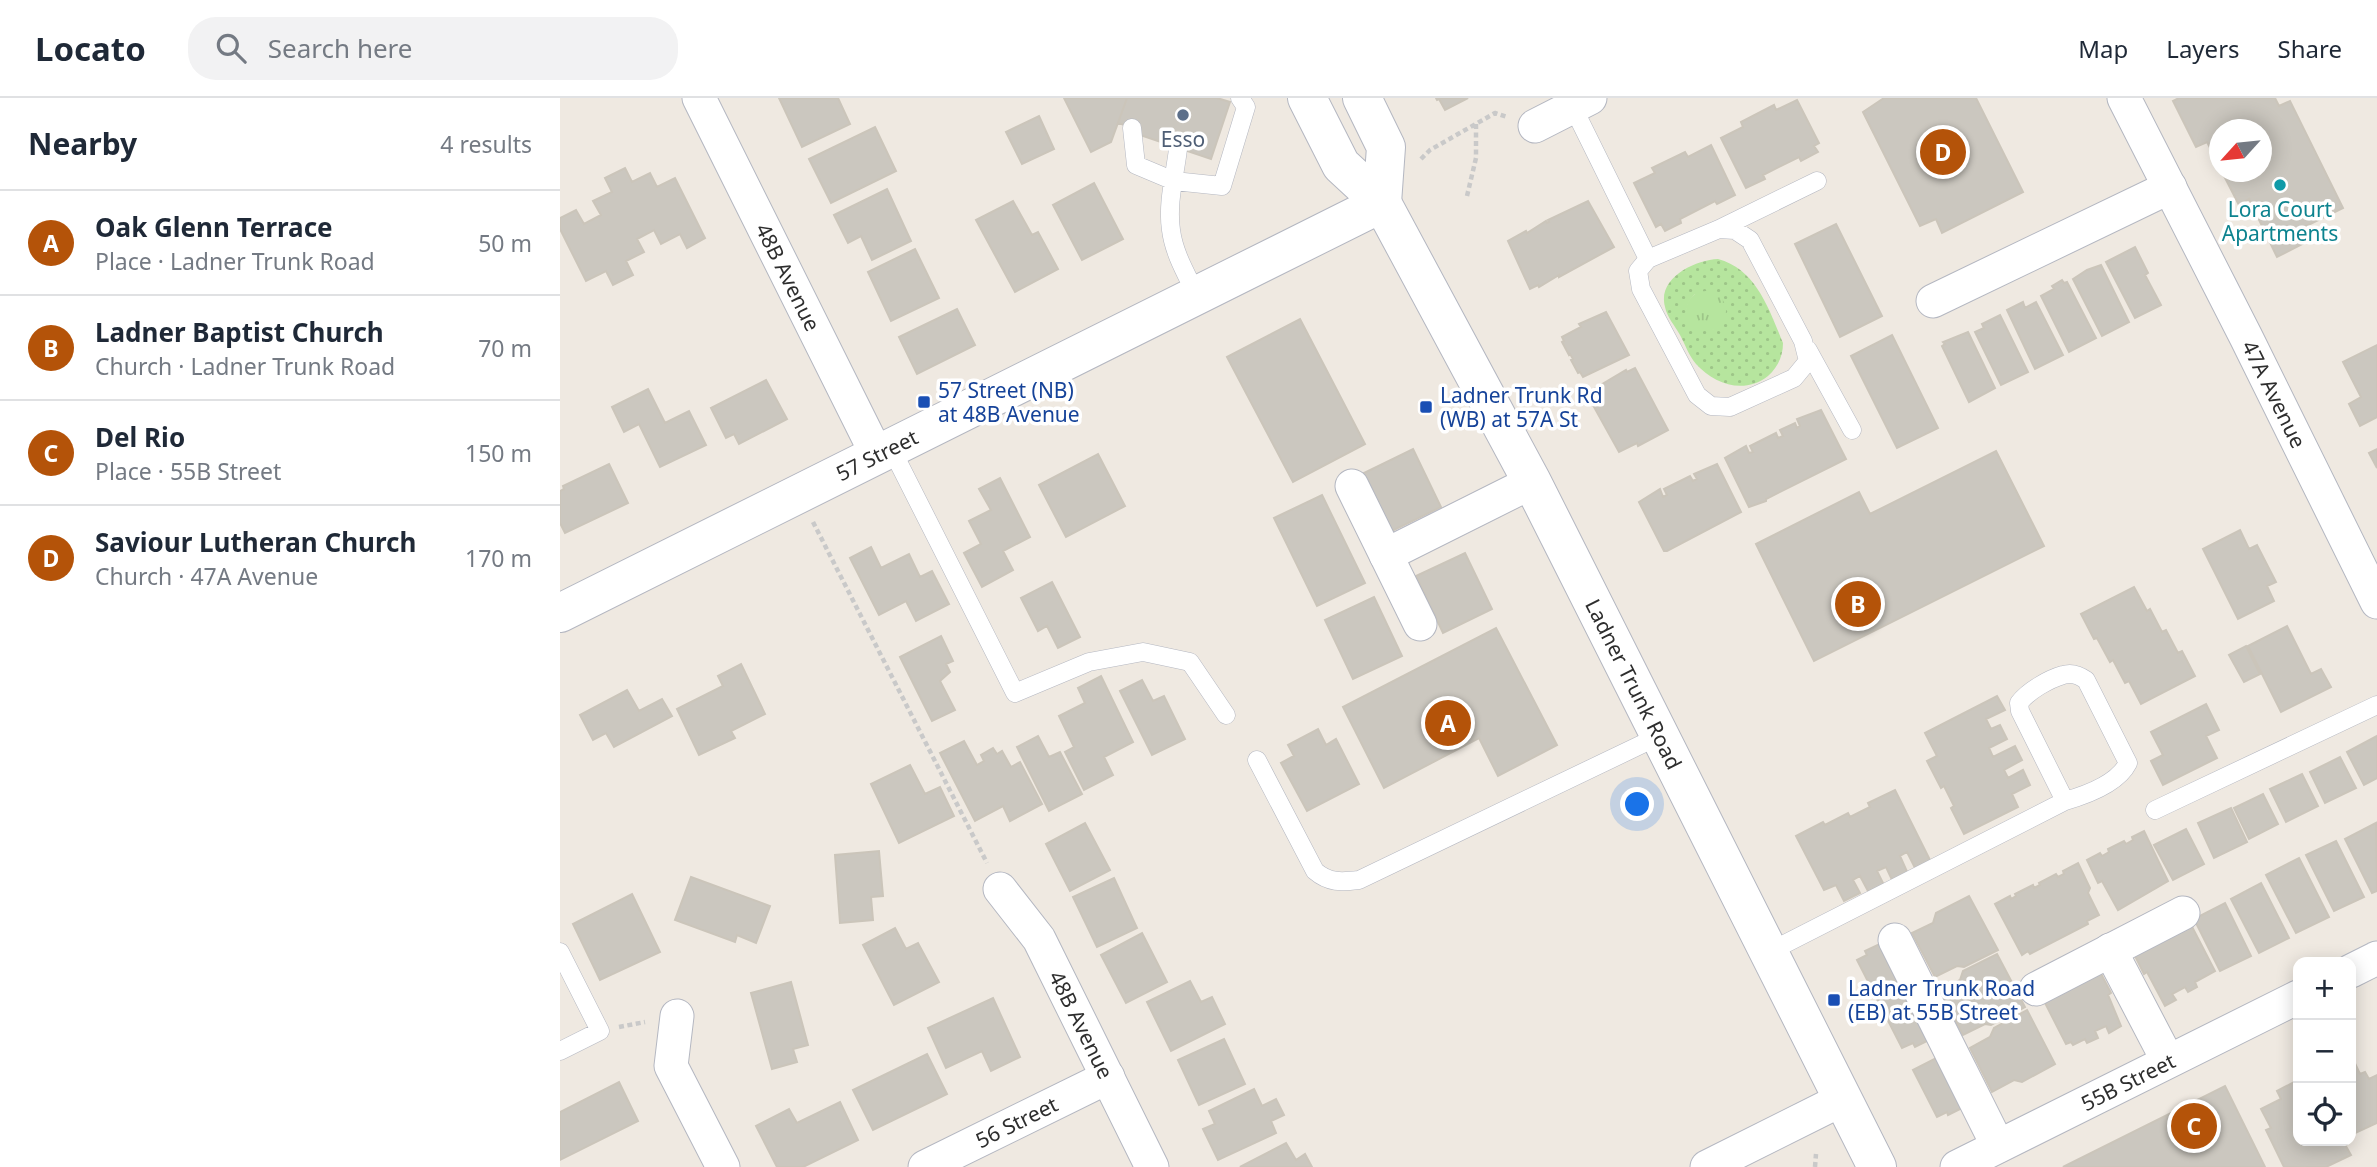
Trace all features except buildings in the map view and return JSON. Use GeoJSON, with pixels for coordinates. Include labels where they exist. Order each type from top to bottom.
{"type":"FeatureCollection","features":[{"type":"Feature","properties":{"kind":"main road","name":"Ladner Trunk Road"},"geometry":{"type":"LineString","coordinates":[[1307,98],[1341,165],[1382,203],[1532,482],[1877,1167]]}},
{"type":"Feature","properties":{"kind":"main road"},"geometry":{"type":"LineString","coordinates":[[1362,98],[1386,147],[1382,203]]}},
{"type":"Feature","properties":{"kind":"main road","name":"57 Street"},"geometry":{"type":"LineString","coordinates":[[560,613],[1382,203]]}},
{"type":"Feature","properties":{"kind":"street","name":"48B Avenue"},"geometry":{"type":"LineString","coordinates":[[699,98],[884,451]]}},
{"type":"Feature","properties":{"kind":"street","name":"47A Avenue"},"geometry":{"type":"LineString","coordinates":[[2124,98],[2367,554],[2377,602]]}},
{"type":"Feature","properties":{"kind":"street"},"geometry":{"type":"LineString","coordinates":[[1535,126],[1577,101]]}},
{"type":"Feature","properties":{"kind":"street"},"geometry":{"type":"LineString","coordinates":[[1933,302],[2170,187]]}},
{"type":"Feature","properties":{"kind":"street"},"geometry":{"type":"LineString","coordinates":[[1386,555],[1532,482]]}},
{"type":"Feature","properties":{"kind":"street"},"geometry":{"type":"LineString","coordinates":[[1352,486],[1420,624]]}},
{"type":"Feature","properties":{"kind":"street","name":"48B Avenue"},"geometry":{"type":"LineString","coordinates":[[1000,889],[1039,939],[1152,1167]]}},
{"type":"Feature","properties":{"kind":"street"},"geometry":{"type":"LineString","coordinates":[[2036,989],[2183,913]]}},
{"type":"Feature","properties":{"kind":"street"},"geometry":{"type":"LineString","coordinates":[[1895,940],[1998,1146]]}},
{"type":"Feature","properties":{"kind":"street"},"geometry":{"type":"LineString","coordinates":[[2110,950],[2168,1061]]}},
{"type":"Feature","properties":{"kind":"street"},"geometry":{"type":"LineString","coordinates":[[2356,968],[2377,958]]}},
{"type":"Feature","properties":{"kind":"street","name":"55B Street"},"geometry":{"type":"LineString","coordinates":[[1957,1167],[2293,999]]}},
{"type":"Feature","properties":{"kind":"street"},"geometry":{"type":"LineString","coordinates":[[677,1016],[671,1066],[723,1167]]}},
{"type":"Feature","properties":{"kind":"street","name":"56 Street"},"geometry":{"type":"LineString","coordinates":[[925,1167],[1108,1077]]}},
{"type":"Feature","properties":{"kind":"street"},"geometry":{"type":"LineString","coordinates":[[1706,1167],[1843,1099]]}},
{"type":"Feature","properties":{"kind":"lane"},"geometry":{"type":"LineString","coordinates":[[1132,128],[1136,165],[1174,181],[1223,186],[1246,107],[1240,98]]}},
{"type":"Feature","properties":{"kind":"lane"},"geometry":{"type":"LineString","coordinates":[[1577,101],[1648,260]]}},
{"type":"Feature","properties":{"kind":"lane"},"geometry":{"type":"LineString","coordinates":[[1178,149],[1170,209],[1171,231],[1177,254],[1197,296]]}},
{"type":"Feature","properties":{"kind":"lane"},"geometry":{"type":"LineString","coordinates":[[1803,341],[1808,361],[1794,378],[1730,407],[1711,407],[1697,395],[1641,289],[1639,271],[1648,260],[1817,181]]}},
{"type":"Feature","properties":{"kind":"lane"},"geometry":{"type":"LineString","coordinates":[[1719,229],[1735,230],[1750,240],[1852,430]]}},
{"type":"Feature","properties":{"kind":"lane"},"geometry":{"type":"LineString","coordinates":[[884,451],[1015,693],[1089,662],[1143,652],[1190,662],[1226,715]]}},
{"type":"Feature","properties":{"kind":"lane"},"geometry":{"type":"LineString","coordinates":[[1767,953],[2065,801],[2116,778],[2128,763],[2086,680],[2077,674],[2065,674],[2025,695],[2019,703],[2020,711],[2065,801]]}},
{"type":"Feature","properties":{"kind":"lane"},"geometry":{"type":"LineString","coordinates":[[2155,810],[2377,705]]}},
{"type":"Feature","properties":{"kind":"lane"},"geometry":{"type":"LineString","coordinates":[[1257,760],[1315,871],[1326,880],[1340,882],[1359,880],[1658,736]]}},
{"type":"Feature","properties":{"kind":"lane"},"geometry":{"type":"LineString","coordinates":[[560,952],[600,1031],[560,1051]]}},
{"type":"Feature","properties":{"kind":"path"},"geometry":{"type":"LineString","coordinates":[[1421,159],[1430,150],[1495,113],[1535,126]]}},
{"type":"Feature","properties":{"kind":"path"},"geometry":{"type":"LineString","coordinates":[[1467,196],[1476,158],[1476,123]]}},
{"type":"Feature","properties":{"kind":"path"},"geometry":{"type":"LineString","coordinates":[[799,495],[1000,889]]}},
{"type":"Feature","properties":{"kind":"path"},"geometry":{"type":"LineString","coordinates":[[600,1031],[677,1016]]}},
{"type":"Feature","properties":{"kind":"path"},"geometry":{"type":"LineString","coordinates":[[1815,1167],[1816,1154]]}},
{"type":"Feature","properties":{"kind":"green space"},"geometry":{"type":"Polygon","coordinates":[[[1718,259],[1731,264],[1752,281],[1778,330],[1783,343],[1781,357],[1772,373],[1759,382],[1739,386],[1711,377],[1691,357],[1667,314],[1664,297],[1672,279],[1689,267],[1718,259]],[[1695,294],[1687,307],[1689,319],[1699,328],[1714,329],[1695,294]]]}},
{"type":"Feature","properties":{"kind":"green space"},"geometry":{"type":"Polygon","coordinates":[[[1706,291],[1720,297],[1726,311],[1720,325],[1706,331],[1692,325],[1686,311],[1692,297],[1706,291]]]}},
{"type":"Feature","properties":{"kind":"place","name":"Esso"},"geometry":{"type":"Point","coordinates":[1183,115]}},
{"type":"Feature","properties":{"kind":"place","name":"Saviour Lutheran Church"},"geometry":{"type":"Point","coordinates":[1943,152]}},
{"type":"Feature","properties":{"kind":"place","name":"Lora Court Apartments"},"geometry":{"type":"Point","coordinates":[2280,185]}},
{"type":"Feature","properties":{"kind":"place","name":"57 Street (NB) at 48B Avenue"},"geometry":{"type":"Point","coordinates":[924,402]}},
{"type":"Feature","properties":{"kind":"place","name":"Ladner Trunk Rd (WB) at 57A St"},"geometry":{"type":"Point","coordinates":[1426,407]}},
{"type":"Feature","properties":{"kind":"place","name":"Ladner Baptist Church"},"geometry":{"type":"Point","coordinates":[1858,604]}},
{"type":"Feature","properties":{"kind":"place","name":"Oak Glenn Terrace"},"geometry":{"type":"Point","coordinates":[1448,723]}},
{"type":"Feature","properties":{"kind":"place","name":"Ladner Trunk Road (EB) at 55B Street"},"geometry":{"type":"Point","coordinates":[1834,1000]}},
{"type":"Feature","properties":{"kind":"place","name":"Del Rio"},"geometry":{"type":"Point","coordinates":[2194,1126]}}]}
